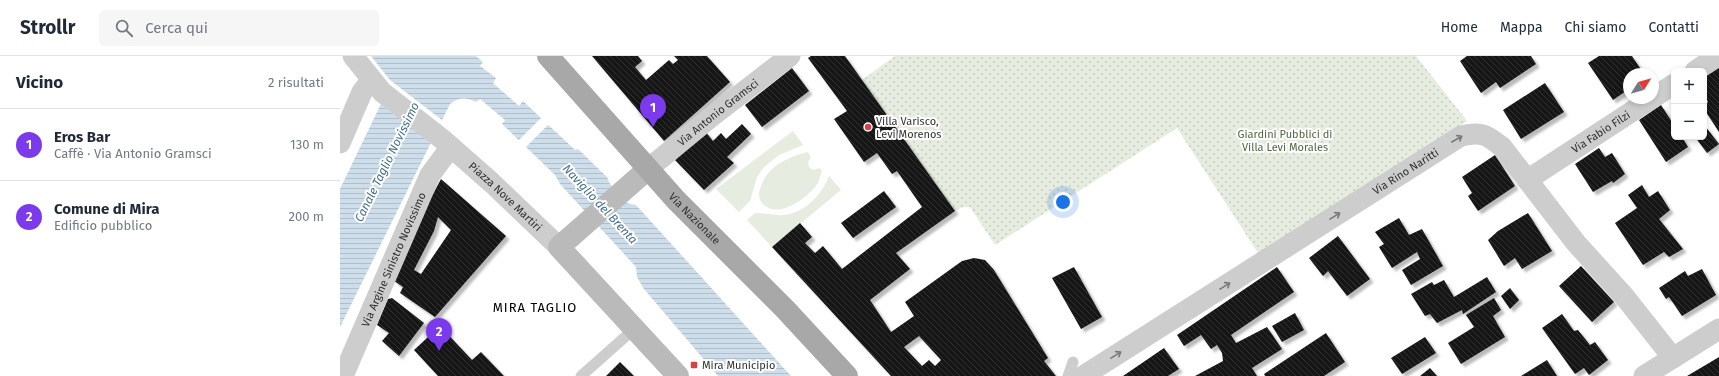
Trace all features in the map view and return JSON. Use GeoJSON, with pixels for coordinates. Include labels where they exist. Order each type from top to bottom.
{"type":"FeatureCollection","features":[{"type":"Feature","properties":{"kind":"main road","name":"Via Nazionale"},"geometry":{"type":"LineString","coordinates":[[548,56],[676,200],[786,309],[847,376]]}},
{"type":"Feature","properties":{"kind":"street","name":"Piazza Nove Martiri"},"geometry":{"type":"LineString","coordinates":[[353,56],[377,86],[492,183],[559,247],[678,376]]}},
{"type":"Feature","properties":{"kind":"street","name":"Via Antonio Gramsci"},"geometry":{"type":"LineString","coordinates":[[648,169],[711,117],[790,56]]}},
{"type":"Feature","properties":{"kind":"street"},"geometry":{"type":"LineString","coordinates":[[1700,68],[1718,56]]}},
{"type":"Feature","properties":{"kind":"street"},"geometry":{"type":"LineString","coordinates":[[340,143],[362,92],[377,86]]}},
{"type":"Feature","properties":{"kind":"street","name":"Via Fabio Filzi"},"geometry":{"type":"LineString","coordinates":[[1527,180],[1671,86]]}},
{"type":"Feature","properties":{"kind":"street","name":"Via Rino Naritti"},"geometry":{"type":"LineString","coordinates":[[1079,373],[1461,136],[1475,133],[1488,136],[1502,147],[1576,243],[1624,296],[1673,358]]}},
{"type":"Feature","properties":{"kind":"street","name":"Via Argine Sinistro Novissimo"},"geometry":{"type":"LineString","coordinates":[[343,376],[430,175],[443,141]]}},
{"type":"Feature","properties":{"kind":"street"},"geometry":{"type":"LineString","coordinates":[[559,247],[648,169]]}},
{"type":"Feature","properties":{"kind":"street"},"geometry":{"type":"LineString","coordinates":[[1644,376],[1719,329]]}},
{"type":"Feature","properties":{"kind":"lane"},"geometry":{"type":"LineString","coordinates":[[581,376],[634,329]]}},
{"type":"Feature","properties":{"kind":"green space","name":"Giardini Pubblici di Villa Levi Morales"},"geometry":{"type":"Polygon","coordinates":[[[895,56],[1416,56],[1467,121],[1260,256],[1177,128],[995,245],[970,207],[963,207],[955,211],[862,80],[895,56]]]}},
{"type":"Feature","properties":{"kind":"green space"},"geometry":{"type":"Polygon","coordinates":[[[793,131],[803,145],[779,155],[764,167],[757,177],[750,201],[739,212],[716,189],[793,131]]]}},
{"type":"Feature","properties":{"kind":"green space"},"geometry":{"type":"Polygon","coordinates":[[[808,152],[811,157],[808,162],[809,167],[813,170],[819,168],[822,170],[815,187],[804,197],[790,206],[775,210],[768,208],[762,203],[759,193],[763,181],[767,175],[778,164],[785,160],[808,152]]]}},
{"type":"Feature","properties":{"kind":"green space"},"geometry":{"type":"Polygon","coordinates":[[[829,176],[841,190],[772,247],[747,220],[755,213],[786,215],[802,209],[821,191],[829,176]]]}},
{"type":"Feature","properties":{"kind":"water"},"geometry":{"type":"Polygon","coordinates":[[[371,56],[476,56],[483,62],[480,66],[496,78],[493,83],[519,106],[523,101],[575,150],[578,149],[607,177],[610,184],[626,203],[636,205],[791,376],[718,376],[644,289],[637,277],[636,267],[560,184],[555,175],[502,124],[505,120],[480,99],[476,102],[469,99],[460,99],[450,104],[340,327],[340,189],[379,108],[390,80],[371,56]]]}},
{"type":"Feature","properties":{"kind":"pier"},"geometry":{"type":"Polygon","coordinates":[[[390,80],[442,120],[432,143],[379,103],[390,80]]]}},
{"type":"Feature","properties":{"kind":"pier"},"geometry":{"type":"Polygon","coordinates":[[[543,116],[550,123],[525,148],[518,141],[543,116]]]}},
{"type":"Feature","properties":{"kind":"building"},"geometry":{"type":"Polygon","coordinates":[[[592,56],[638,56],[642,61],[635,67],[646,80],[669,60],[673,64],[678,60],[674,56],[707,56],[730,82],[664,141],[592,56]]]}},
{"type":"Feature","properties":{"kind":"building"},"geometry":{"type":"Polygon","coordinates":[[[811,56],[845,56],[955,211],[896,253],[910,269],[870,300],[891,332],[914,316],[905,302],[962,261],[974,258],[985,260],[994,270],[1048,358],[1044,361],[1056,376],[891,376],[772,247],[800,223],[812,237],[805,243],[815,253],[823,246],[842,269],[922,207],[897,171],[892,174],[877,153],[864,162],[834,119],[847,111],[808,58],[811,56]],[[919,336],[904,347],[922,366],[929,360],[935,366],[941,360],[919,336]]]}},
{"type":"Feature","properties":{"kind":"building"},"geometry":{"type":"Polygon","coordinates":[[[1467,56],[1531,56],[1536,64],[1500,88],[1496,82],[1481,93],[1460,61],[1467,56]]]}},
{"type":"Feature","properties":{"kind":"building"},"geometry":{"type":"Polygon","coordinates":[[[1599,56],[1632,56],[1640,68],[1623,68],[1623,93],[1613,100],[1588,63],[1599,56]]]}},
{"type":"Feature","properties":{"kind":"building"},"geometry":{"type":"Polygon","coordinates":[[[1719,66],[1719,132],[1707,114],[1707,74],[1719,66]]]}},
{"type":"Feature","properties":{"kind":"building"},"geometry":{"type":"Polygon","coordinates":[[[792,68],[809,91],[762,127],[745,105],[792,68]]]}},
{"type":"Feature","properties":{"kind":"building"},"geometry":{"type":"Polygon","coordinates":[[[1545,83],[1564,112],[1521,139],[1503,110],[1545,83]]]}},
{"type":"Feature","properties":{"kind":"building"},"geometry":{"type":"Polygon","coordinates":[[[1661,105],[1671,120],[1671,140],[1684,140],[1688,147],[1666,162],[1639,120],[1661,105]]]}},
{"type":"Feature","properties":{"kind":"building"},"geometry":{"type":"Polygon","coordinates":[[[742,124],[751,134],[727,157],[734,163],[704,190],[675,160],[706,132],[713,141],[721,133],[726,139],[742,124]]]}},
{"type":"Feature","properties":{"kind":"building"},"geometry":{"type":"Polygon","coordinates":[[[1707,129],[1719,144],[1707,153],[1697,140],[1707,140],[1707,129]]]}},
{"type":"Feature","properties":{"kind":"building"},"geometry":{"type":"Polygon","coordinates":[[[1599,148],[1605,157],[1612,153],[1625,174],[1613,183],[1612,181],[1593,192],[1575,164],[1599,148]]]}},
{"type":"Feature","properties":{"kind":"building"},"geometry":{"type":"Polygon","coordinates":[[[1495,155],[1515,186],[1478,211],[1468,196],[1472,193],[1462,177],[1495,155]]]}},
{"type":"Feature","properties":{"kind":"building"},"geometry":{"type":"Polygon","coordinates":[[[441,179],[506,236],[435,317],[400,293],[403,287],[394,281],[418,222],[441,179]],[[438,217],[434,231],[414,270],[421,274],[451,230],[438,217]]]}},
{"type":"Feature","properties":{"kind":"building"},"geometry":{"type":"Polygon","coordinates":[[[1642,185],[1649,197],[1658,191],[1670,210],[1659,219],[1683,249],[1669,257],[1664,252],[1643,265],[1615,223],[1637,208],[1628,195],[1642,185]]]}},
{"type":"Feature","properties":{"kind":"building"},"geometry":{"type":"Polygon","coordinates":[[[884,191],[896,207],[853,238],[841,223],[884,191]]]}},
{"type":"Feature","properties":{"kind":"building"},"geometry":{"type":"Polygon","coordinates":[[[1528,213],[1552,251],[1522,269],[1515,258],[1504,266],[1488,240],[1498,231],[1528,213]]]}},
{"type":"Feature","properties":{"kind":"building"},"geometry":{"type":"Polygon","coordinates":[[[1399,218],[1409,235],[1422,229],[1443,266],[1411,285],[1402,270],[1420,259],[1417,252],[1392,268],[1379,247],[1384,244],[1375,232],[1399,218]]]}},
{"type":"Feature","properties":{"kind":"building"},"geometry":{"type":"Polygon","coordinates":[[[1338,236],[1370,279],[1347,296],[1328,271],[1323,276],[1309,258],[1338,236]]]}},
{"type":"Feature","properties":{"kind":"building"},"geometry":{"type":"Polygon","coordinates":[[[1581,266],[1614,302],[1592,322],[1559,286],[1581,266]]]}},
{"type":"Feature","properties":{"kind":"building"},"geometry":{"type":"Polygon","coordinates":[[[1074,267],[1102,317],[1081,329],[1052,278],[1074,267]]]}},
{"type":"Feature","properties":{"kind":"building"},"geometry":{"type":"Polygon","coordinates":[[[1277,267],[1294,292],[1231,335],[1236,343],[1267,327],[1282,349],[1252,368],[1257,376],[1195,376],[1223,361],[1222,353],[1217,345],[1211,349],[1201,335],[1184,346],[1177,335],[1277,267]]]}},
{"type":"Feature","properties":{"kind":"building"},"geometry":{"type":"Polygon","coordinates":[[[1702,269],[1716,295],[1682,316],[1669,297],[1666,299],[1659,288],[1685,271],[1688,276],[1702,269]]]}},
{"type":"Feature","properties":{"kind":"building"},"geometry":{"type":"Polygon","coordinates":[[[1487,277],[1496,292],[1463,314],[1462,310],[1437,323],[1430,314],[1425,316],[1411,294],[1432,282],[1434,285],[1444,280],[1454,297],[1487,277]]]}},
{"type":"Feature","properties":{"kind":"building"},"geometry":{"type":"Polygon","coordinates":[[[1510,288],[1519,300],[1510,309],[1501,296],[1510,288]]]}},
{"type":"Feature","properties":{"kind":"building"},"geometry":{"type":"Polygon","coordinates":[[[392,298],[424,323],[399,356],[382,341],[389,333],[377,325],[388,299],[392,298]]]}},
{"type":"Feature","properties":{"kind":"building"},"geometry":{"type":"Polygon","coordinates":[[[1494,298],[1501,310],[1493,316],[1505,337],[1461,364],[1448,343],[1474,327],[1466,315],[1494,298]]]}},
{"type":"Feature","properties":{"kind":"building"},"geometry":{"type":"Polygon","coordinates":[[[1295,313],[1304,330],[1282,342],[1272,326],[1295,313]]]}},
{"type":"Feature","properties":{"kind":"building"},"geometry":{"type":"Polygon","coordinates":[[[1562,314],[1574,331],[1578,330],[1590,345],[1595,342],[1608,360],[1589,375],[1584,368],[1575,374],[1542,328],[1562,314]]]}},
{"type":"Feature","properties":{"kind":"building"},"geometry":{"type":"Polygon","coordinates":[[[440,326],[472,360],[481,352],[504,376],[438,376],[414,350],[440,326]]]}},
{"type":"Feature","properties":{"kind":"building"},"geometry":{"type":"Polygon","coordinates":[[[1326,333],[1345,362],[1324,376],[1265,376],[1264,374],[1326,333]]]}},
{"type":"Feature","properties":{"kind":"building"},"geometry":{"type":"Polygon","coordinates":[[[1425,337],[1436,353],[1402,374],[1391,358],[1425,337]]]}},
{"type":"Feature","properties":{"kind":"building"},"geometry":{"type":"Polygon","coordinates":[[[1164,348],[1179,369],[1168,376],[1123,376],[1164,348]]]}},
{"type":"Feature","properties":{"kind":"building"},"geometry":{"type":"Polygon","coordinates":[[[1719,357],[1719,376],[1687,376],[1709,363],[1719,357]]]}},
{"type":"Feature","properties":{"kind":"building"},"geometry":{"type":"Polygon","coordinates":[[[1547,360],[1557,376],[1521,376],[1547,360]]]}},
{"type":"Feature","properties":{"kind":"building"},"geometry":{"type":"Polygon","coordinates":[[[620,362],[634,376],[606,376],[620,362]]]}},
{"type":"Feature","properties":{"kind":"building"},"geometry":{"type":"Polygon","coordinates":[[[1430,368],[1437,376],[1420,376],[1430,368]]]}},
{"type":"Feature","properties":{"kind":"place","name":"Eros Bar"},"geometry":{"type":"Point","coordinates":[653,127]}},
{"type":"Feature","properties":{"kind":"place","name":"Villa Varisco, Levi Morenos"},"geometry":{"type":"Point","coordinates":[868,127]}},
{"type":"Feature","properties":{"kind":"place","name":"Comune di Mira"},"geometry":{"type":"Point","coordinates":[439,351]}},
{"type":"Feature","properties":{"kind":"place","name":"Mira Municipio"},"geometry":{"type":"Point","coordinates":[694,365]}},
{"type":"Feature","properties":{"kind":"district","name":"MIRA TAGLIO"},"geometry":{"type":"Point","coordinates":[535,307]}},
{"type":"Feature","properties":{"kind":"water label","name":"Canale Taglio Novissimo"},"geometry":{"type":"Point","coordinates":[387,162]}},
{"type":"Feature","properties":{"kind":"water label","name":"Naviglio del Brenta"},"geometry":{"type":"Point","coordinates":[600,204]}}]}
